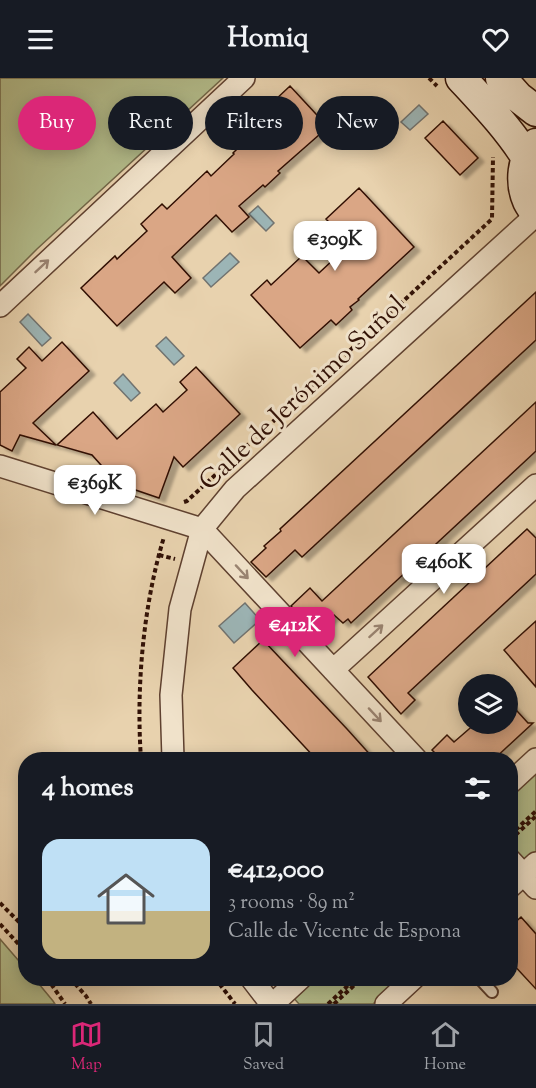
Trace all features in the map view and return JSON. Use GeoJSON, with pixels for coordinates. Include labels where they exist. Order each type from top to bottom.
{"type":"FeatureCollection","features":[{"type":"Feature","properties":{"kind":"street"},"geometry":{"type":"LineString","coordinates":[[0,306],[244,78]]}},
{"type":"Feature","properties":{"kind":"street"},"geometry":{"type":"LineString","coordinates":[[461,78],[531,151],[523,172],[527,199],[536,214]]}},
{"type":"Feature","properties":{"kind":"street"},"geometry":{"type":"LineString","coordinates":[[501,78],[518,97],[536,111]]}},
{"type":"Feature","properties":{"kind":"street","name":"Calle de Jerónimo Suñol"},"geometry":{"type":"LineString","coordinates":[[173,752],[171,695],[180,609],[202,530],[235,489],[536,214]]}},
{"type":"Feature","properties":{"kind":"street"},"geometry":{"type":"LineString","coordinates":[[0,466],[202,530],[409,752]]}},
{"type":"Feature","properties":{"kind":"street"},"geometry":{"type":"LineString","coordinates":[[333,670],[534,492]]}},
{"type":"Feature","properties":{"kind":"street"},"geometry":{"type":"LineString","coordinates":[[518,776],[536,759]]}},
{"type":"Feature","properties":{"kind":"street"},"geometry":{"type":"LineString","coordinates":[[254,986],[263,1004]]}},
{"type":"Feature","properties":{"kind":"street"},"geometry":{"type":"LineString","coordinates":[[257,986],[272,1004],[293,986]]}},
{"type":"Feature","properties":{"kind":"street"},"geometry":{"type":"LineString","coordinates":[[386,1004],[405,986]]}},
{"type":"Feature","properties":{"kind":"lane"},"geometry":{"type":"LineString","coordinates":[[486,986],[492,992]]}},
{"type":"Feature","properties":{"kind":"path"},"geometry":{"type":"LineString","coordinates":[[518,828],[536,811]]}},
{"type":"Feature","properties":{"kind":"path"},"geometry":{"type":"LineString","coordinates":[[518,833],[536,816]]}},
{"type":"Feature","properties":{"kind":"path"},"geometry":{"type":"LineString","coordinates":[[0,903],[18,921]]}},
{"type":"Feature","properties":{"kind":"path"},"geometry":{"type":"LineString","coordinates":[[0,924],[18,943]]}},
{"type":"Feature","properties":{"kind":"path"},"geometry":{"type":"LineString","coordinates":[[53,986],[65,1004]]}},
{"type":"Feature","properties":{"kind":"path"},"geometry":{"type":"LineString","coordinates":[[77,986],[91,1004]]}},
{"type":"Feature","properties":{"kind":"path"},"geometry":{"type":"LineString","coordinates":[[221,986],[235,1004]]}},
{"type":"Feature","properties":{"kind":"path"},"geometry":{"type":"LineString","coordinates":[[328,1004],[347,986]]}},
{"type":"Feature","properties":{"kind":"path"},"geometry":{"type":"LineString","coordinates":[[334,1004],[353,986]]}},
{"type":"Feature","properties":{"kind":"green space"},"geometry":{"type":"Polygon","coordinates":[[[0,78],[223,78],[193,106],[193,96],[108,96],[108,150],[145,150],[0,286],[0,78]]]}},
{"type":"Feature","properties":{"kind":"green space"},"geometry":{"type":"Polygon","coordinates":[[[536,767],[536,853],[525,864],[518,857],[518,784],[536,767]]]}},
{"type":"Feature","properties":{"kind":"green space"},"geometry":{"type":"Polygon","coordinates":[[[0,939],[18,960],[18,986],[40,986],[55,1004],[0,1004],[0,939]]]}},
{"type":"Feature","properties":{"kind":"green space"},"geometry":{"type":"Polygon","coordinates":[[[303,986],[392,986],[373,1004],[299,1004],[292,996],[303,986]]]}},
{"type":"Feature","properties":{"kind":"water"},"geometry":{"type":"Polygon","coordinates":[[[419,105],[428,114],[410,130],[401,122],[419,105]]]}},
{"type":"Feature","properties":{"kind":"water"},"geometry":{"type":"Polygon","coordinates":[[[258,206],[274,223],[266,231],[249,214],[258,206]]]}},
{"type":"Feature","properties":{"kind":"water"},"geometry":{"type":"Polygon","coordinates":[[[230,253],[239,262],[211,287],[203,278],[230,253]]]}},
{"type":"Feature","properties":{"kind":"water"},"geometry":{"type":"Polygon","coordinates":[[[28,314],[51,338],[42,346],[20,322],[28,314]]]}},
{"type":"Feature","properties":{"kind":"water"},"geometry":{"type":"Polygon","coordinates":[[[166,337],[184,356],[174,365],[156,346],[166,337]]]}},
{"type":"Feature","properties":{"kind":"water"},"geometry":{"type":"Polygon","coordinates":[[[123,374],[140,393],[131,401],[114,383],[123,374]]]}},
{"type":"Feature","properties":{"kind":"water"},"geometry":{"type":"Polygon","coordinates":[[[245,603],[260,620],[234,643],[219,626],[245,603]]]}},
{"type":"Feature","properties":{"kind":"building"},"geometry":{"type":"Polygon","coordinates":[[[290,86],[299,96],[279,96],[290,86]]]}},
{"type":"Feature","properties":{"kind":"building"},"geometry":{"type":"Polygon","coordinates":[[[303,100],[315,113],[315,138],[303,149],[303,100]]]}},
{"type":"Feature","properties":{"kind":"building"},"geometry":{"type":"Polygon","coordinates":[[[443,121],[478,158],[460,175],[425,138],[443,121]]]}},
{"type":"Feature","properties":{"kind":"building"},"geometry":{"type":"Polygon","coordinates":[[[236,150],[302,150],[278,171],[280,173],[265,187],[263,185],[239,206],[249,217],[232,232],[216,215],[172,257],[191,278],[175,293],[164,282],[117,326],[81,288],[115,256],[117,259],[147,231],[141,224],[162,204],[167,209],[207,171],[211,176],[236,150]]]}},
{"type":"Feature","properties":{"kind":"building"},"geometry":{"type":"Polygon","coordinates":[[[359,188],[414,247],[350,307],[352,310],[336,325],[331,320],[300,348],[251,295],[267,280],[271,285],[302,256],[319,273],[350,244],[326,219],[359,188]]]}},
{"type":"Feature","properties":{"kind":"building"},"geometry":{"type":"Polygon","coordinates":[[[536,292],[536,340],[302,557],[295,550],[266,577],[251,562],[281,531],[280,529],[536,292]]]}},
{"type":"Feature","properties":{"kind":"building"},"geometry":{"type":"Polygon","coordinates":[[[62,342],[89,371],[33,423],[56,445],[20,435],[12,451],[0,445],[0,392],[26,368],[17,359],[29,347],[42,361],[62,342]]]}},
{"type":"Feature","properties":{"kind":"building"},"geometry":{"type":"Polygon","coordinates":[[[196,367],[240,414],[183,467],[174,457],[159,498],[118,484],[92,455],[57,445],[93,412],[117,439],[156,404],[163,412],[187,390],[180,382],[196,367]]]}},
{"type":"Feature","properties":{"kind":"building"},"geometry":{"type":"Polygon","coordinates":[[[536,402],[536,451],[351,623],[348,619],[343,623],[334,615],[316,632],[291,606],[310,588],[322,601],[536,402]]]}},
{"type":"Feature","properties":{"kind":"building"},"geometry":{"type":"Polygon","coordinates":[[[527,529],[536,538],[536,574],[408,693],[415,700],[401,714],[368,677],[527,529]]]}},
{"type":"Feature","properties":{"kind":"building"},"geometry":{"type":"Polygon","coordinates":[[[536,621],[536,687],[504,650],[536,621]]]}},
{"type":"Feature","properties":{"kind":"building"},"geometry":{"type":"Polygon","coordinates":[[[263,640],[368,752],[310,752],[233,668],[263,640]]]}},
{"type":"Feature","properties":{"kind":"building"},"geometry":{"type":"Polygon","coordinates":[[[518,712],[528,723],[533,723],[502,752],[434,752],[432,750],[447,735],[454,742],[463,734],[518,734],[518,712]]]}},
{"type":"Feature","properties":{"kind":"building"},"geometry":{"type":"Polygon","coordinates":[[[521,917],[536,934],[536,989],[518,970],[518,920],[521,917]]]}}]}
